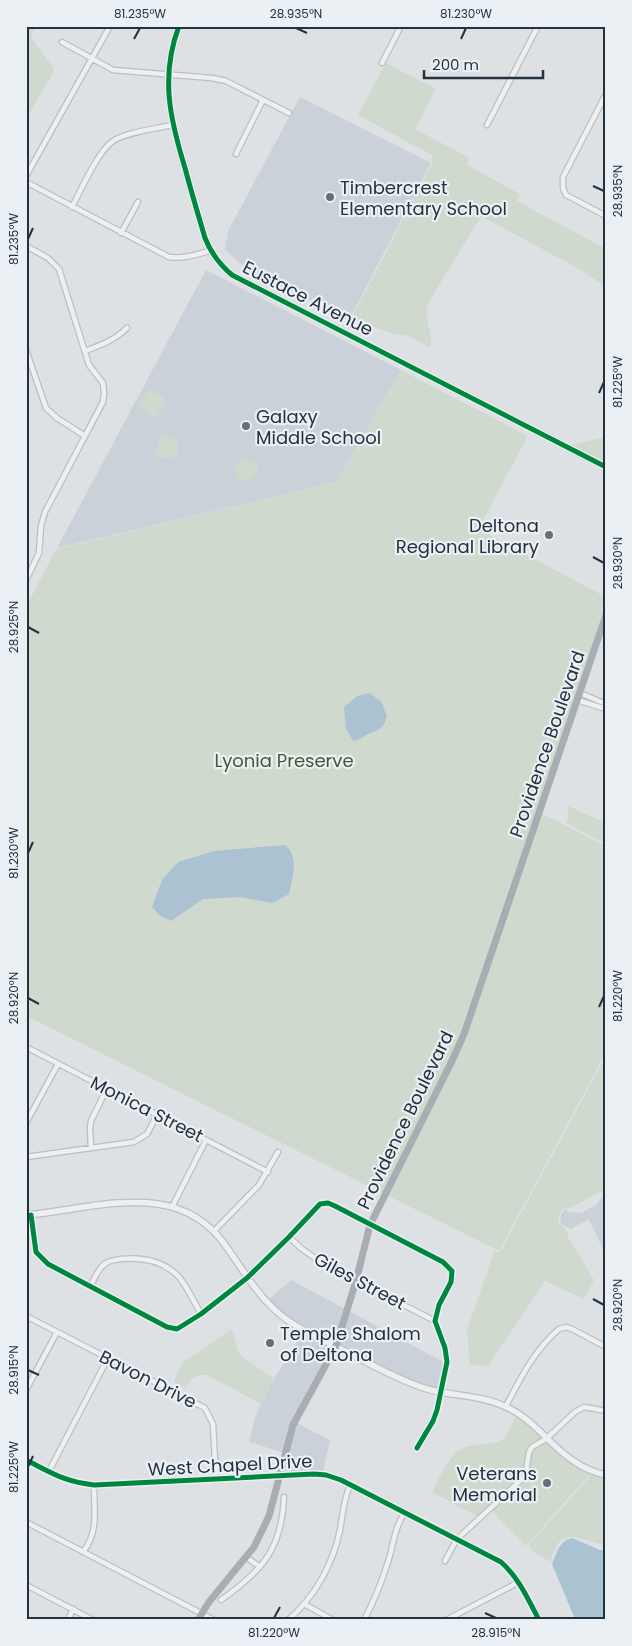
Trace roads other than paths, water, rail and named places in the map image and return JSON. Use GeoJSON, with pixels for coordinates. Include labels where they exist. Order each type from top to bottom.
{"type":"FeatureCollection","features":[{"type":"Feature","properties":{"kind":"main road","name":"Providence Boulevard"},"geometry":{"type":"LineString","coordinates":[[200,1616],[254,1547],[269,1516],[293,1425],[336,1346],[356,1281],[370,1225],[464,1034],[606,615]]}},
{"type":"Feature","properties":{"kind":"street"},"geometry":{"type":"LineString","coordinates":[[26,176],[110,26]]}},
{"type":"Feature","properties":{"kind":"street","name":"Eustace Avenue"},"geometry":{"type":"LineString","coordinates":[[179,26],[172,48],[168,74],[168,98],[172,125],[210,250],[216,260],[232,274],[606,467]]}},
{"type":"Feature","properties":{"kind":"street"},"geometry":{"type":"LineString","coordinates":[[382,63],[401,26]]}},
{"type":"Feature","properties":{"kind":"street"},"geometry":{"type":"LineString","coordinates":[[487,125],[538,26]]}},
{"type":"Feature","properties":{"kind":"street"},"geometry":{"type":"LineString","coordinates":[[62,42],[113,70],[212,78],[226,81],[288,114]]}},
{"type":"Feature","properties":{"kind":"street"},"geometry":{"type":"LineString","coordinates":[[606,94],[562,182],[566,195],[606,216]]}},
{"type":"Feature","properties":{"kind":"street"},"geometry":{"type":"LineString","coordinates":[[236,154],[263,100]]}},
{"type":"Feature","properties":{"kind":"street"},"geometry":{"type":"LineString","coordinates":[[72,207],[101,155],[113,141],[123,136],[172,125]]}},
{"type":"Feature","properties":{"kind":"street"},"geometry":{"type":"LineString","coordinates":[[26,182],[169,257],[189,257],[210,250]]}},
{"type":"Feature","properties":{"kind":"street"},"geometry":{"type":"LineString","coordinates":[[122,233],[138,202]]}},
{"type":"Feature","properties":{"kind":"street"},"geometry":{"type":"LineString","coordinates":[[26,246],[48,258],[59,269],[89,365],[103,382],[104,394],[103,402],[45,512],[41,526],[39,553],[26,580]]}},
{"type":"Feature","properties":{"kind":"street"},"geometry":{"type":"LineString","coordinates":[[85,351],[108,343],[127,328]]}},
{"type":"Feature","properties":{"kind":"street"},"geometry":{"type":"LineString","coordinates":[[26,350],[42,400],[48,412],[85,436]]}},
{"type":"Feature","properties":{"kind":"street"},"geometry":{"type":"LineString","coordinates":[[578,696],[606,704]]}},
{"type":"Feature","properties":{"kind":"street"},"geometry":{"type":"LineString","coordinates":[[578,696],[606,709]]}},
{"type":"Feature","properties":{"kind":"street","name":"Monica Street"},"geometry":{"type":"LineString","coordinates":[[26,1047],[268,1172]]}},
{"type":"Feature","properties":{"kind":"street"},"geometry":{"type":"LineString","coordinates":[[26,1123],[58,1064]]}},
{"type":"Feature","properties":{"kind":"street"},"geometry":{"type":"LineString","coordinates":[[91,1148],[91,1121],[107,1088]]}},
{"type":"Feature","properties":{"kind":"street"},"geometry":{"type":"LineString","coordinates":[[26,1157],[138,1141],[147,1134],[157,1115]]}},
{"type":"Feature","properties":{"kind":"street"},"geometry":{"type":"LineString","coordinates":[[172,1206],[206,1140]]}},
{"type":"Feature","properties":{"kind":"street"},"geometry":{"type":"LineString","coordinates":[[214,1231],[259,1185],[278,1152]]}},
{"type":"Feature","properties":{"kind":"street"},"geometry":{"type":"LineString","coordinates":[[417,1448],[433,1421],[440,1391],[447,1362],[445,1348],[435,1321],[439,1305],[451,1282],[452,1271],[443,1262],[336,1206],[324,1203],[314,1209],[290,1237],[247,1278],[177,1329],[167,1327],[48,1264],[36,1252],[29,1215],[126,1202],[148,1201],[172,1206],[214,1231],[228,1247],[247,1278],[266,1301],[296,1326],[396,1378],[428,1389],[440,1391],[490,1401],[506,1406],[526,1420],[558,1450],[581,1467],[606,1475]]}},
{"type":"Feature","properties":{"kind":"street","name":"Giles Street"},"geometry":{"type":"LineString","coordinates":[[290,1237],[302,1249],[322,1263],[435,1321]]}},
{"type":"Feature","properties":{"kind":"street"},"geometry":{"type":"LineString","coordinates":[[91,1286],[99,1269],[111,1260],[135,1258],[149,1260],[168,1268],[177,1275],[200,1314]]}},
{"type":"Feature","properties":{"kind":"street","name":"Bavon Drive"},"geometry":{"type":"LineString","coordinates":[[26,1316],[205,1408],[213,1424],[216,1479]]}},
{"type":"Feature","properties":{"kind":"street"},"geometry":{"type":"LineString","coordinates":[[506,1406],[519,1379],[530,1363],[554,1334],[562,1329],[572,1329],[606,1347]]}},
{"type":"Feature","properties":{"kind":"street"},"geometry":{"type":"LineString","coordinates":[[26,1390],[57,1332]]}},
{"type":"Feature","properties":{"kind":"street"},"geometry":{"type":"LineString","coordinates":[[49,1471],[108,1358]]}},
{"type":"Feature","properties":{"kind":"street"},"geometry":{"type":"LineString","coordinates":[[445,1562],[457,1539],[522,1479],[526,1472],[529,1452],[538,1443],[546,1439],[575,1412],[584,1407],[606,1411]]}},
{"type":"Feature","properties":{"kind":"street","name":"West Chapel Drive"},"geometry":{"type":"LineString","coordinates":[[26,1460],[75,1483],[94,1486],[247,1476],[280,1477],[319,1474],[341,1480],[501,1562],[519,1582],[539,1620]]}},
{"type":"Feature","properties":{"kind":"street"},"geometry":{"type":"LineString","coordinates":[[288,1620],[304,1604],[326,1572],[336,1546],[344,1499],[350,1485]]}},
{"type":"Feature","properties":{"kind":"street"},"geometry":{"type":"LineString","coordinates":[[83,1552],[92,1538],[95,1524],[94,1486]]}},
{"type":"Feature","properties":{"kind":"street"},"geometry":{"type":"LineString","coordinates":[[221,1600],[246,1582],[272,1551],[284,1513],[284,1497]]}},
{"type":"Feature","properties":{"kind":"street"},"geometry":{"type":"LineString","coordinates":[[364,1620],[381,1583],[396,1529],[404,1512]]}},
{"type":"Feature","properties":{"kind":"street"},"geometry":{"type":"LineString","coordinates":[[26,1522],[200,1616],[214,1620]]}},
{"type":"Feature","properties":{"kind":"street"},"geometry":{"type":"LineString","coordinates":[[246,1557],[260,1567]]}},
{"type":"Feature","properties":{"kind":"street"},"geometry":{"type":"LineString","coordinates":[[446,1620],[519,1582]]}},
{"type":"Feature","properties":{"kind":"street"},"geometry":{"type":"LineString","coordinates":[[26,1586],[93,1620]]}},
{"type":"Feature","properties":{"kind":"street"},"geometry":{"type":"LineString","coordinates":[[304,1604],[333,1620]]}},
{"type":"Feature","properties":{"kind":"street"},"geometry":{"type":"LineString","coordinates":[[68,1620],[73,1609]]}},
{"type":"Feature","properties":{"kind":"water"},"geometry":{"type":"Polygon","coordinates":[[[369,693],[381,701],[387,716],[386,721],[381,728],[353,741],[346,729],[344,707],[357,696],[369,693]]]}},
{"type":"Feature","properties":{"kind":"water"},"geometry":{"type":"Polygon","coordinates":[[[285,845],[290,850],[294,862],[292,881],[289,894],[273,903],[240,897],[203,899],[171,921],[159,915],[152,907],[162,880],[178,862],[214,851],[285,845]]]}},
{"type":"Feature","properties":{"kind":"water"},"geometry":{"type":"Polygon","coordinates":[[[572,1538],[600,1550],[606,1550],[606,1620],[576,1620],[552,1564],[561,1545],[572,1538]]]}},
{"type":"Feature","properties":{"kind":"place","name":"Timbercrest Elementary School"},"geometry":{"type":"Point","coordinates":[330,197]}},
{"type":"Feature","properties":{"kind":"place","name":"Galaxy Middle School"},"geometry":{"type":"Point","coordinates":[246,426]}},
{"type":"Feature","properties":{"kind":"place","name":"Deltona Regional Library"},"geometry":{"type":"Point","coordinates":[549,535]}},
{"type":"Feature","properties":{"kind":"place","name":"Temple Shalom of Deltona"},"geometry":{"type":"Point","coordinates":[270,1343]}},
{"type":"Feature","properties":{"kind":"place","name":"Veterans Memorial"},"geometry":{"type":"Point","coordinates":[547,1483]}},
{"type":"Feature","properties":{"kind":"park label","name":"Lyonia Preserve"},"geometry":{"type":"Point","coordinates":[284,760]}}]}
